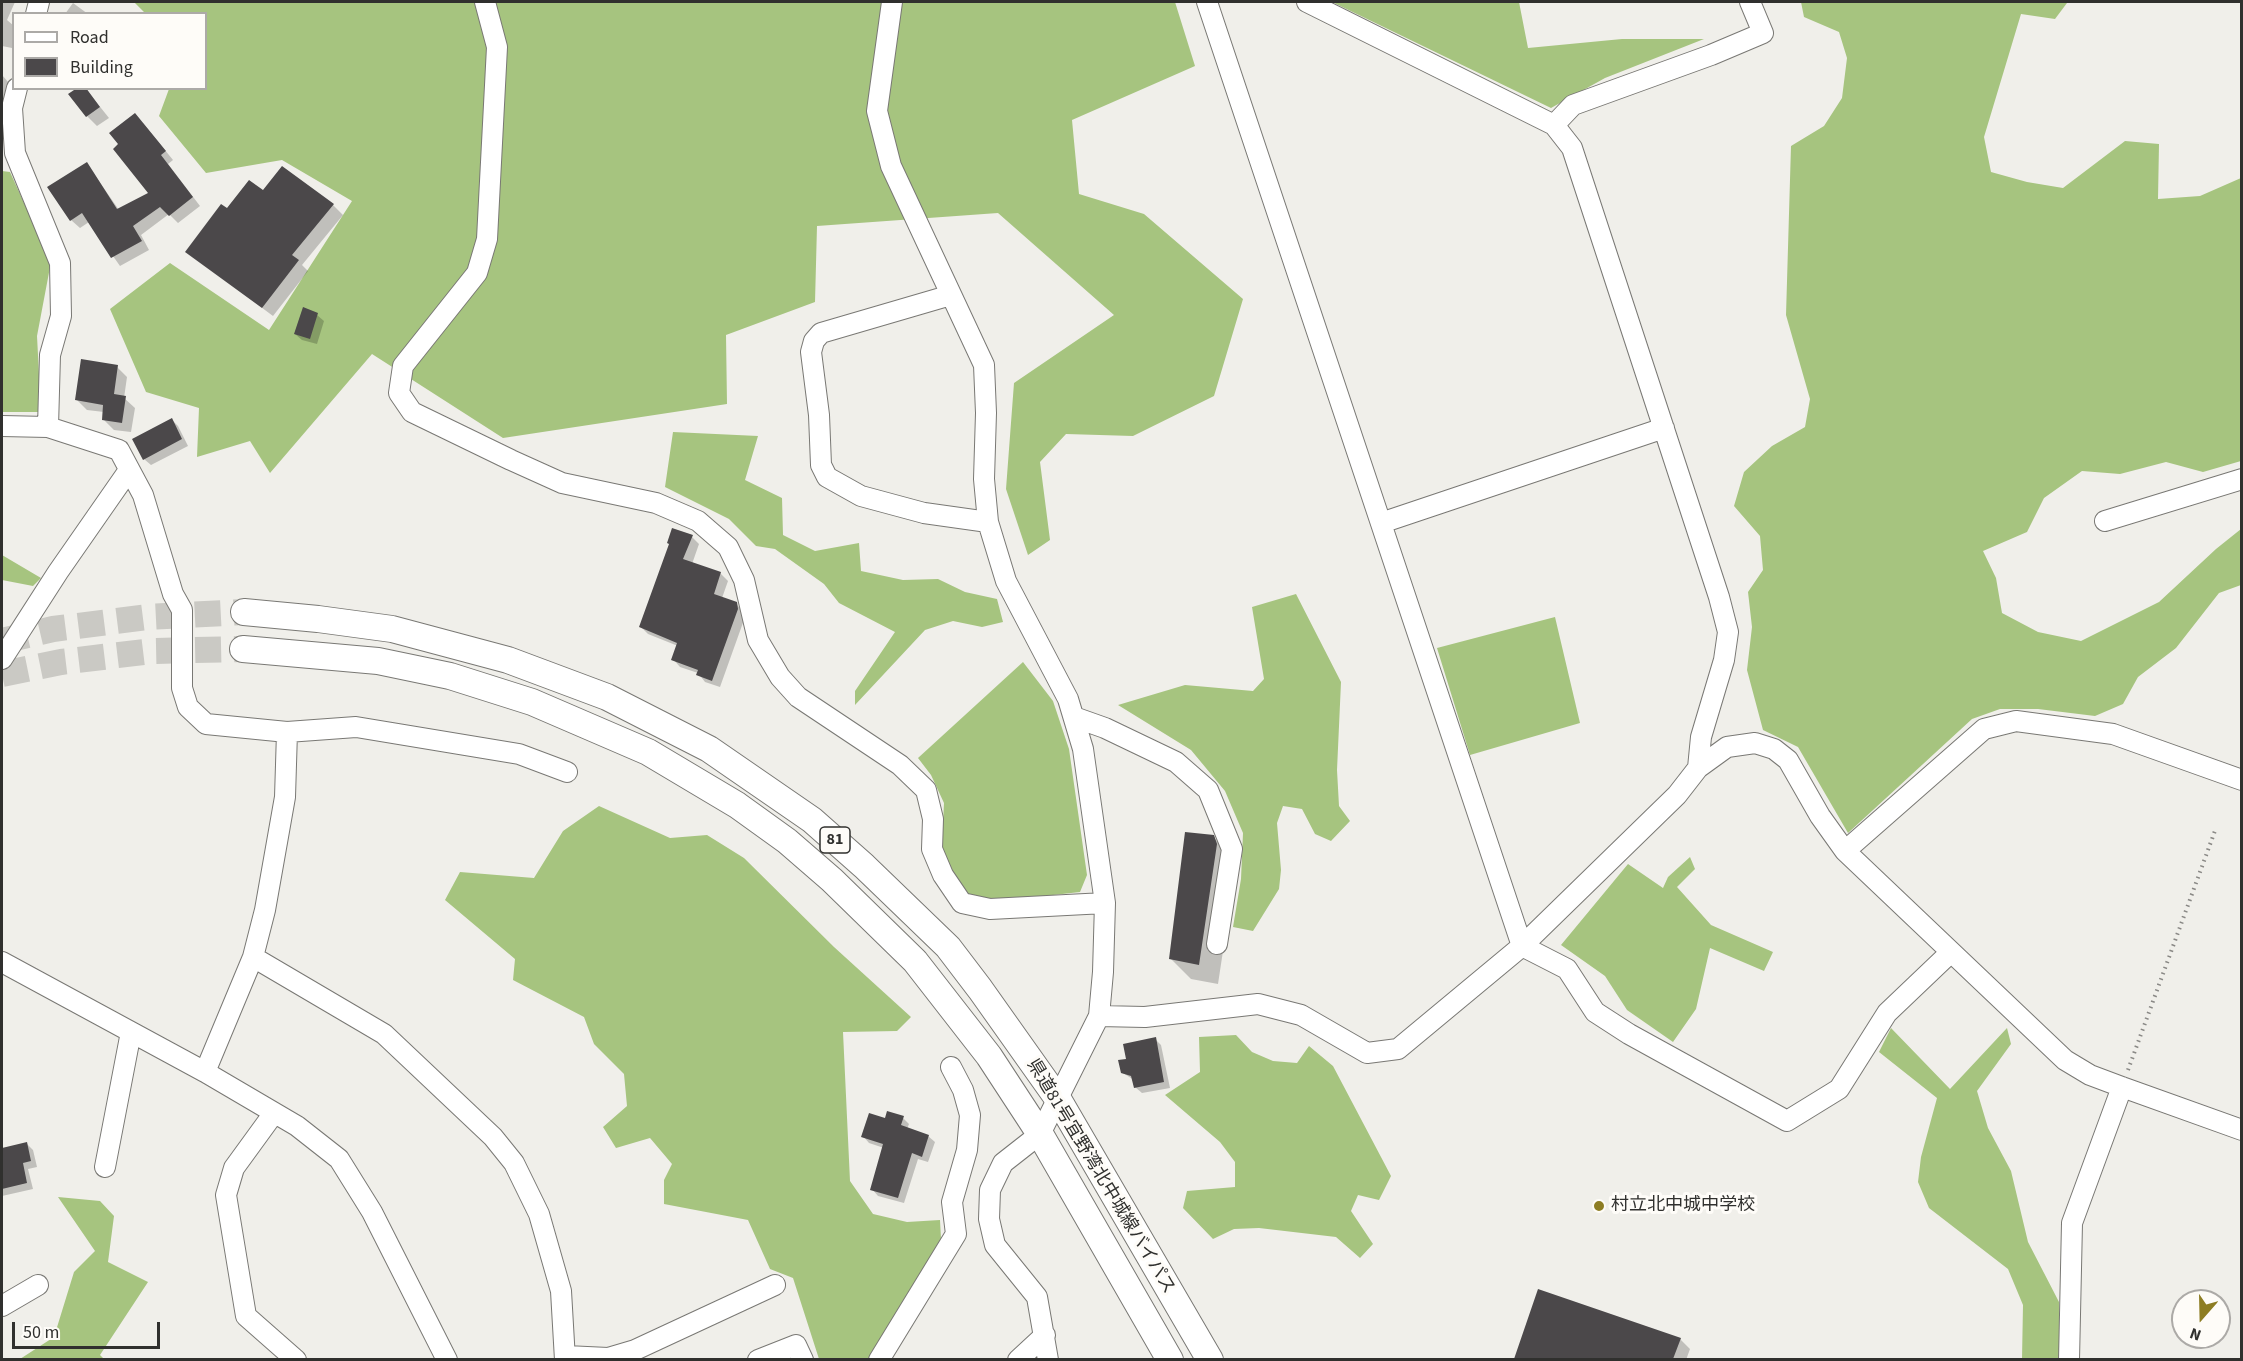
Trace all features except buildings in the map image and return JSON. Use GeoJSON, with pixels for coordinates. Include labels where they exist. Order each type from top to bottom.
{"type":"FeatureCollection","features":[{"type":"Feature","properties":{"kind":"main road","name":"県道81号宜野湾北中城線バイパス"},"geometry":{"type":"LineString","coordinates":[[244,612],[392,629],[508,660],[607,697],[709,749],[812,820],[948,947],[1010,1030],[1058,1099],[1210,1359]]}},
{"type":"Feature","properties":{"kind":"main road","name":"県道81号宜野湾北中城線バイパス"},"geometry":{"type":"LineString","coordinates":[[243,649],[311,653],[378,661],[450,676],[532,702],[589,724],[693,777],[787,841],[832,880],[915,961],[989,1056],[1040,1134],[1170,1359]]}},
{"type":"Feature","properties":{"kind":"street"},"geometry":{"type":"LineString","coordinates":[[486,2],[497,47],[487,239],[477,273],[403,366],[399,393],[403,399],[412,412],[562,483],[656,503],[698,521],[728,547],[744,580],[759,640],[780,677],[798,697],[900,765],[926,790],[933,819],[932,849],[943,875],[962,903],[990,909],[1105,903]]}},
{"type":"Feature","properties":{"kind":"street"},"geometry":{"type":"LineString","coordinates":[[892,2],[877,111],[891,166],[984,364],[986,412],[984,479],[988,522],[1006,581],[1068,699],[1074,717],[1083,748],[1105,903],[1099,1016],[1040,1134],[1003,1163],[990,1191],[989,1220],[995,1245],[1037,1297],[1048,1359]]}},
{"type":"Feature","properties":{"kind":"street"},"geometry":{"type":"LineString","coordinates":[[1207,2],[1522,946],[1567,969],[1595,1012],[1629,1034],[1786,1121],[1839,1089],[1887,1013],[1952,952]]}},
{"type":"Feature","properties":{"kind":"street"},"geometry":{"type":"LineString","coordinates":[[1307,2],[1554,125],[1572,148],[1719,597],[1728,632],[1724,660],[1701,737],[1698,768]]}},
{"type":"Feature","properties":{"kind":"street"},"geometry":{"type":"LineString","coordinates":[[1554,125],[1573,105],[1711,55],[1763,33],[1750,2]]}},
{"type":"Feature","properties":{"kind":"street"},"geometry":{"type":"LineString","coordinates":[[16,90],[12,108],[15,153],[60,263],[61,316],[50,354],[48,427]]}},
{"type":"Feature","properties":{"kind":"street"},"geometry":{"type":"LineString","coordinates":[[951,296],[821,333],[814,341],[811,352],[819,415],[821,465],[827,477],[861,496],[924,513],[988,522]]}},
{"type":"Feature","properties":{"kind":"street"},"geometry":{"type":"LineString","coordinates":[[2,426],[48,427],[119,450],[144,495],[173,594],[182,610],[182,688],[188,707],[206,724],[287,732],[356,727],[519,754],[567,772]]}},
{"type":"Feature","properties":{"kind":"street"},"geometry":{"type":"LineString","coordinates":[[1381,523],[1664,428]]}},
{"type":"Feature","properties":{"kind":"street"},"geometry":{"type":"LineString","coordinates":[[2,658],[129,470]]}},
{"type":"Feature","properties":{"kind":"street"},"geometry":{"type":"LineString","coordinates":[[2105,521],[2241,479]]}},
{"type":"Feature","properties":{"kind":"street"},"geometry":{"type":"LineString","coordinates":[[1074,717],[1105,728],[1176,762],[1208,790],[1232,849],[1216,944]]}},
{"type":"Feature","properties":{"kind":"street"},"geometry":{"type":"LineString","coordinates":[[1845,851],[1984,729],[2016,721],[2113,734],[2241,780]]}},
{"type":"Feature","properties":{"kind":"street"},"geometry":{"type":"LineString","coordinates":[[205,1072],[253,957],[265,910],[285,797],[287,732]]}},
{"type":"Feature","properties":{"kind":"street"},"geometry":{"type":"LineString","coordinates":[[1099,1016],[1145,1017],[1258,1004],[1301,1015],[1367,1053],[1398,1049],[1522,946],[1677,795],[1698,768],[1727,747],[1755,743],[1774,749],[1788,760],[1820,816],[1845,851],[2065,1060],[2090,1075],[2241,1130]]}},
{"type":"Feature","properties":{"kind":"street"},"geometry":{"type":"LineString","coordinates":[[253,957],[384,1034],[493,1137],[514,1163],[539,1214],[561,1291],[566,1358],[608,1358],[635,1350],[775,1285]]}},
{"type":"Feature","properties":{"kind":"street"},"geometry":{"type":"LineString","coordinates":[[2,962],[205,1072],[297,1126],[339,1159],[372,1212],[447,1359]]}},
{"type":"Feature","properties":{"kind":"street"},"geometry":{"type":"LineString","coordinates":[[105,1167],[131,1032]]}},
{"type":"Feature","properties":{"kind":"street"},"geometry":{"type":"LineString","coordinates":[[879,1359],[956,1234],[952,1202],[967,1150],[970,1115],[963,1090],[951,1067]]}},
{"type":"Feature","properties":{"kind":"street"},"geometry":{"type":"LineString","coordinates":[[2068,1359],[2072,1223],[2122,1087]]}},
{"type":"Feature","properties":{"kind":"street"},"geometry":{"type":"LineString","coordinates":[[274,1113],[234,1168],[226,1195],[246,1316],[296,1359]]}},
{"type":"Feature","properties":{"kind":"street"},"geometry":{"type":"LineString","coordinates":[[2,1305],[38,1285]]}},
{"type":"Feature","properties":{"kind":"street"},"geometry":{"type":"LineString","coordinates":[[1018,1359],[1045,1335]]}},
{"type":"Feature","properties":{"kind":"street"},"geometry":{"type":"LineString","coordinates":[[758,1359],[796,1345],[803,1359]]}},
{"type":"Feature","properties":{"kind":"path"},"geometry":{"type":"LineString","coordinates":[[2122,1087],[2216,828]]}},
{"type":"Feature","properties":{"kind":"green space"},"geometry":{"type":"Polygon","coordinates":[[[134,2],[1175,2],[1195,66],[1072,120],[1079,194],[1144,214],[1243,299],[1214,396],[1133,436],[1066,434],[1040,462],[1050,540],[1028,555],[1006,489],[1014,383],[1114,315],[998,213],[817,226],[815,302],[726,335],[727,404],[503,438],[372,354],[270,473],[250,441],[197,457],[199,408],[146,392],[110,309],[170,263],[269,330],[352,201],[282,160],[206,173],[159,116],[169,90],[207,90],[207,12],[144,12],[134,2]]]}},
{"type":"Feature","properties":{"kind":"green space"},"geometry":{"type":"Polygon","coordinates":[[[1332,2],[1519,2],[1528,48],[1622,39],[1704,39],[1605,78],[1551,108],[1332,2]]]}},
{"type":"Feature","properties":{"kind":"green space"},"geometry":{"type":"Polygon","coordinates":[[[1801,2],[2067,3],[2055,19],[2021,14],[1984,137],[1991,172],[2027,182],[2063,188],[2125,141],[2159,144],[2158,199],[2200,196],[2241,178],[2241,461],[2203,472],[2166,462],[2120,474],[2082,471],[2044,498],[2027,532],[1983,551],[1996,578],[2002,613],[2038,632],[2081,641],[2159,602],[2241,529],[2241,585],[2219,593],[2176,648],[2138,677],[2123,704],[2095,716],[2038,709],[2000,709],[1972,719],[1848,833],[1798,747],[1763,730],[1747,670],[1752,627],[1748,592],[1763,570],[1760,536],[1734,506],[1744,472],[1772,446],[1805,427],[1810,399],[1786,315],[1791,146],[1824,126],[1842,98],[1847,58],[1839,32],[1804,17],[1801,2]]]}},
{"type":"Feature","properties":{"kind":"green space"},"geometry":{"type":"Polygon","coordinates":[[[2,171],[10,172],[51,262],[37,336],[41,412],[2,412],[2,171]]]}},
{"type":"Feature","properties":{"kind":"green space"},"geometry":{"type":"Polygon","coordinates":[[[673,432],[758,436],[745,480],[782,498],[783,535],[815,551],[859,543],[861,571],[903,580],[938,579],[965,592],[997,599],[1003,622],[982,627],[953,621],[925,630],[855,705],[855,691],[895,632],[839,603],[824,584],[775,549],[756,546],[729,519],[665,487],[673,432]]]}},
{"type":"Feature","properties":{"kind":"green space"},"geometry":{"type":"Polygon","coordinates":[[[2,555],[41,578],[33,586],[2,580],[2,555]]]}},
{"type":"Feature","properties":{"kind":"green space"},"geometry":{"type":"Polygon","coordinates":[[[1296,594],[1341,682],[1337,770],[1339,806],[1350,821],[1331,841],[1315,834],[1302,809],[1283,806],[1277,823],[1281,870],[1279,889],[1253,931],[1233,927],[1241,879],[1243,833],[1225,791],[1191,750],[1118,705],[1185,685],[1253,691],[1264,679],[1252,607],[1296,594]]]}},
{"type":"Feature","properties":{"kind":"green space"},"geometry":{"type":"Polygon","coordinates":[[[1555,617],[1580,723],[1470,755],[1437,648],[1555,617]]]}},
{"type":"Feature","properties":{"kind":"green space"},"geometry":{"type":"Polygon","coordinates":[[[1023,662],[1053,701],[1069,749],[1087,875],[1080,892],[991,902],[964,894],[948,869],[942,844],[944,803],[931,775],[918,758],[1023,662]]]}},
{"type":"Feature","properties":{"kind":"green space"},"geometry":{"type":"Polygon","coordinates":[[[599,806],[670,838],[707,835],[744,858],[834,947],[911,1017],[897,1031],[843,1032],[850,1181],[873,1214],[907,1222],[940,1220],[941,1239],[869,1359],[819,1359],[793,1278],[770,1269],[748,1220],[664,1204],[664,1180],[672,1164],[650,1138],[616,1148],[603,1127],[627,1106],[624,1074],[594,1044],[584,1017],[513,980],[515,959],[445,900],[460,872],[534,878],[563,831],[599,806]]]}},
{"type":"Feature","properties":{"kind":"green space"},"geometry":{"type":"Polygon","coordinates":[[[1690,857],[1695,869],[1677,887],[1711,925],[1773,952],[1764,971],[1710,948],[1696,1009],[1673,1042],[1627,1010],[1605,976],[1561,945],[1628,864],[1663,888],[1668,877],[1690,857]]]}},
{"type":"Feature","properties":{"kind":"green space"},"geometry":{"type":"Polygon","coordinates":[[[1891,1028],[1950,1089],[2007,1028],[2011,1044],[1977,1091],[1988,1128],[2011,1171],[2028,1242],[2059,1302],[2059,1359],[2022,1359],[2023,1305],[2008,1269],[1929,1208],[1918,1182],[1921,1157],[1937,1098],[1879,1052],[1891,1028]]]}},
{"type":"Feature","properties":{"kind":"green space"},"geometry":{"type":"Polygon","coordinates":[[[1236,1035],[1252,1052],[1273,1061],[1297,1063],[1309,1046],[1333,1066],[1391,1176],[1379,1200],[1358,1195],[1351,1211],[1373,1244],[1360,1258],[1336,1237],[1259,1228],[1234,1229],[1213,1239],[1183,1208],[1187,1191],[1235,1187],[1235,1162],[1220,1142],[1165,1095],[1200,1072],[1199,1037],[1236,1035]]]}},
{"type":"Feature","properties":{"kind":"green space"},"geometry":{"type":"Polygon","coordinates":[[[58,1197],[100,1201],[114,1216],[108,1262],[148,1282],[100,1355],[104,1359],[20,1359],[54,1337],[74,1272],[95,1251],[58,1197]]]}},
{"type":"Feature","properties":{"kind":"tunnel"},"geometry":{"type":"LineString","coordinates":[[2,641],[53,629],[148,617],[244,612]]}},
{"type":"Feature","properties":{"kind":"tunnel"},"geometry":{"type":"LineString","coordinates":[[2,674],[61,662],[152,651],[243,649]]}},
{"type":"Feature","properties":{"kind":"place","name":"村立北中城中学校"},"geometry":{"type":"Point","coordinates":[1599,1206]}}]}
